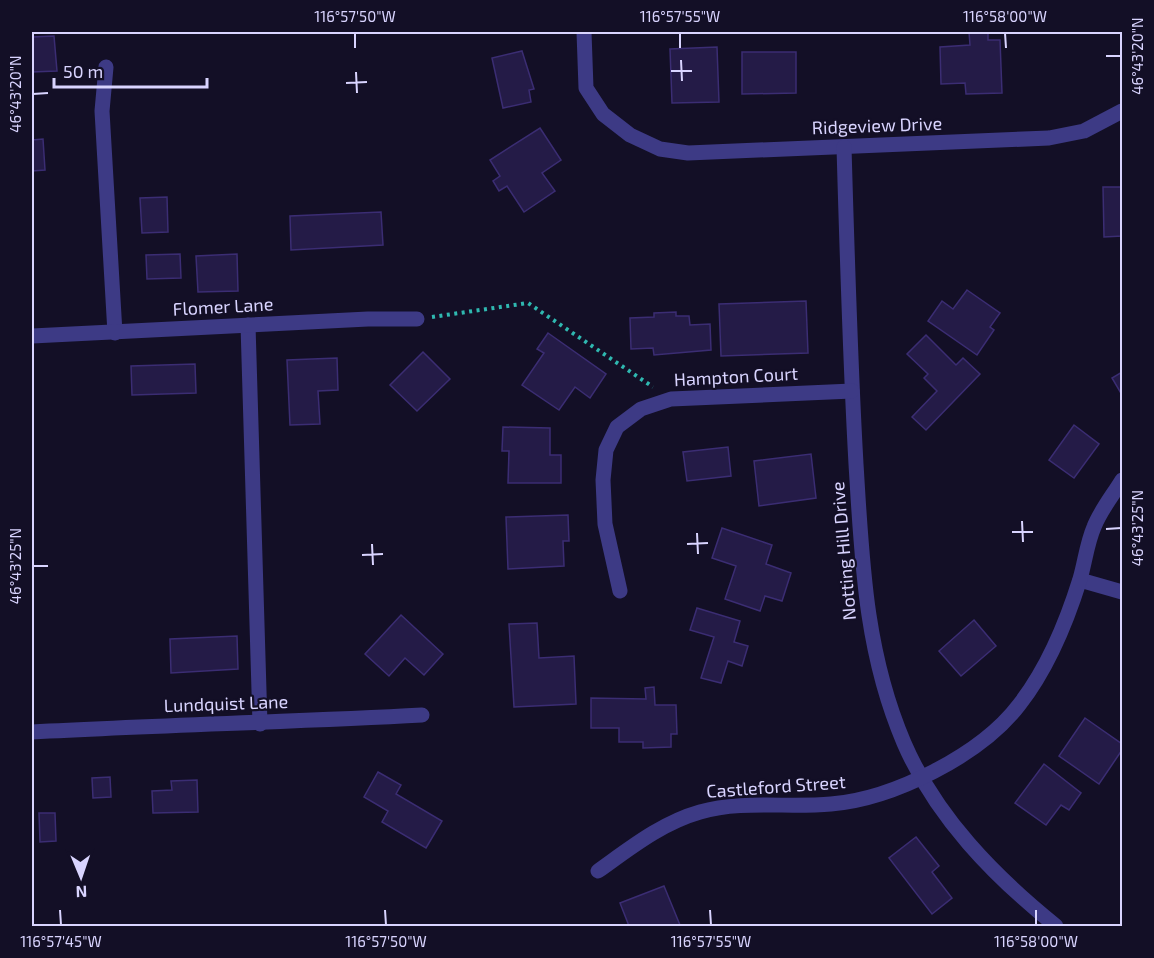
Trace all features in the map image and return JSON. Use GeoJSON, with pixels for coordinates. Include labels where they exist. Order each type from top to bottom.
{"type":"FeatureCollection","features":[{"type":"Feature","properties":{"kind":"street","name":"Ridgeview Drive"},"geometry":{"type":"LineString","coordinates":[[584,32],[586,88],[603,114],[630,135],[660,149],[688,153],[1049,138],[1084,131],[1122,111]]}},
{"type":"Feature","properties":{"kind":"street"},"geometry":{"type":"LineString","coordinates":[[106,67],[102,111],[115,333]]}},
{"type":"Feature","properties":{"kind":"street","name":"Notting Hill Drive"},"geometry":{"type":"LineString","coordinates":[[844,147],[852,391],[864,590],[869,624],[884,688],[905,744],[922,777],[967,844],[1018,896],[1056,927]]}},
{"type":"Feature","properties":{"kind":"street","name":"Flomer Lane"},"geometry":{"type":"LineString","coordinates":[[32,336],[368,319],[417,319]]}},
{"type":"Feature","properties":{"kind":"street"},"geometry":{"type":"LineString","coordinates":[[248,325],[260,724]]}},
{"type":"Feature","properties":{"kind":"street","name":"Hampton Court"},"geometry":{"type":"LineString","coordinates":[[620,591],[605,524],[603,480],[606,450],[617,427],[641,409],[671,399],[852,391]]}},
{"type":"Feature","properties":{"kind":"street","name":"Castleford Street"},"geometry":{"type":"LineString","coordinates":[[598,871],[648,835],[699,813],[728,807],[829,804],[860,800],[890,792],[922,777],[986,738],[1017,708],[1041,677],[1080,580],[1094,526],[1122,480]]}},
{"type":"Feature","properties":{"kind":"street"},"geometry":{"type":"LineString","coordinates":[[1080,580],[1122,592]]}},
{"type":"Feature","properties":{"kind":"street","name":"Lundquist Lane"},"geometry":{"type":"LineString","coordinates":[[32,732],[225,722],[260,724],[422,715]]}},
{"type":"Feature","properties":{"kind":"path"},"geometry":{"type":"LineString","coordinates":[[417,319],[528,303],[671,399]]}},
{"type":"Feature","properties":{"kind":"building"},"geometry":{"type":"Polygon","coordinates":[[[969,32],[988,32],[988,40],[1000,40],[1002,93],[966,94],[965,83],[941,84],[940,47],[970,45],[969,32]]]}},
{"type":"Feature","properties":{"kind":"building"},"geometry":{"type":"Polygon","coordinates":[[[54,36],[57,71],[32,72],[32,37],[54,36]]]}},
{"type":"Feature","properties":{"kind":"building"},"geometry":{"type":"Polygon","coordinates":[[[717,47],[719,102],[672,103],[670,49],[717,47]]]}},
{"type":"Feature","properties":{"kind":"building"},"geometry":{"type":"Polygon","coordinates":[[[522,51],[534,89],[529,90],[531,102],[503,108],[492,58],[522,51]]]}},
{"type":"Feature","properties":{"kind":"building"},"geometry":{"type":"Polygon","coordinates":[[[742,52],[796,52],[796,93],[742,94],[742,52]]]}},
{"type":"Feature","properties":{"kind":"building"},"geometry":{"type":"Polygon","coordinates":[[[540,128],[561,160],[542,173],[555,191],[524,212],[507,186],[499,191],[493,181],[500,176],[490,160],[540,128]]]}},
{"type":"Feature","properties":{"kind":"building"},"geometry":{"type":"Polygon","coordinates":[[[43,139],[45,170],[32,171],[32,140],[43,139]]]}},
{"type":"Feature","properties":{"kind":"building"},"geometry":{"type":"Polygon","coordinates":[[[1103,187],[1122,187],[1122,236],[1104,237],[1103,187]]]}},
{"type":"Feature","properties":{"kind":"building"},"geometry":{"type":"Polygon","coordinates":[[[167,197],[168,232],[142,233],[140,198],[167,197]]]}},
{"type":"Feature","properties":{"kind":"building"},"geometry":{"type":"Polygon","coordinates":[[[381,212],[383,245],[291,250],[290,216],[381,212]]]}},
{"type":"Feature","properties":{"kind":"building"},"geometry":{"type":"Polygon","coordinates":[[[180,254],[181,278],[147,279],[146,255],[180,254]]]}},
{"type":"Feature","properties":{"kind":"building"},"geometry":{"type":"Polygon","coordinates":[[[237,254],[238,291],[198,292],[196,256],[237,254]]]}},
{"type":"Feature","properties":{"kind":"building"},"geometry":{"type":"Polygon","coordinates":[[[967,290],[1000,313],[990,327],[994,330],[977,355],[928,321],[942,301],[953,309],[967,290]]]}},
{"type":"Feature","properties":{"kind":"building"},"geometry":{"type":"Polygon","coordinates":[[[806,301],[808,353],[721,356],[719,304],[806,301]]]}},
{"type":"Feature","properties":{"kind":"building"},"geometry":{"type":"Polygon","coordinates":[[[676,312],[676,316],[689,316],[690,325],[710,324],[711,350],[654,355],[653,348],[631,349],[630,318],[654,317],[654,313],[676,312]]]}},
{"type":"Feature","properties":{"kind":"building"},"geometry":{"type":"Polygon","coordinates":[[[548,333],[606,374],[590,398],[575,387],[559,410],[522,385],[544,353],[537,349],[548,333]]]}},
{"type":"Feature","properties":{"kind":"building"},"geometry":{"type":"Polygon","coordinates":[[[926,335],[956,365],[963,358],[980,374],[926,430],[912,417],[937,391],[924,378],[928,374],[907,354],[926,335]]]}},
{"type":"Feature","properties":{"kind":"building"},"geometry":{"type":"Polygon","coordinates":[[[423,352],[450,379],[417,411],[390,385],[423,352]]]}},
{"type":"Feature","properties":{"kind":"building"},"geometry":{"type":"Polygon","coordinates":[[[337,358],[338,390],[318,391],[320,424],[290,425],[287,360],[337,358]]]}},
{"type":"Feature","properties":{"kind":"building"},"geometry":{"type":"Polygon","coordinates":[[[195,364],[196,393],[132,395],[131,366],[195,364]]]}},
{"type":"Feature","properties":{"kind":"building"},"geometry":{"type":"Polygon","coordinates":[[[1122,372],[1122,395],[1112,378],[1122,372]]]}},
{"type":"Feature","properties":{"kind":"building"},"geometry":{"type":"Polygon","coordinates":[[[1074,425],[1099,444],[1074,478],[1049,460],[1074,425]]]}},
{"type":"Feature","properties":{"kind":"building"},"geometry":{"type":"Polygon","coordinates":[[[503,427],[550,428],[550,455],[561,455],[561,483],[508,483],[509,451],[502,451],[503,427]]]}},
{"type":"Feature","properties":{"kind":"building"},"geometry":{"type":"Polygon","coordinates":[[[728,447],[731,476],[687,481],[683,452],[728,447]]]}},
{"type":"Feature","properties":{"kind":"building"},"geometry":{"type":"Polygon","coordinates":[[[811,454],[816,498],[759,506],[754,461],[811,454]]]}},
{"type":"Feature","properties":{"kind":"building"},"geometry":{"type":"Polygon","coordinates":[[[568,515],[569,541],[563,541],[564,566],[508,569],[506,517],[568,515]]]}},
{"type":"Feature","properties":{"kind":"building"},"geometry":{"type":"Polygon","coordinates":[[[722,528],[772,545],[766,564],[791,573],[782,601],[765,596],[760,611],[725,599],[736,566],[712,558],[722,528]]]}},
{"type":"Feature","properties":{"kind":"building"},"geometry":{"type":"Polygon","coordinates":[[[697,608],[740,621],[734,642],[748,646],[742,666],[728,661],[721,683],[701,678],[714,637],[690,630],[697,608]]]}},
{"type":"Feature","properties":{"kind":"building"},"geometry":{"type":"Polygon","coordinates":[[[401,615],[443,654],[424,675],[405,658],[389,676],[365,654],[401,615]]]}},
{"type":"Feature","properties":{"kind":"building"},"geometry":{"type":"Polygon","coordinates":[[[974,620],[996,646],[961,676],[939,651],[974,620]]]}},
{"type":"Feature","properties":{"kind":"building"},"geometry":{"type":"Polygon","coordinates":[[[537,623],[539,658],[574,656],[576,704],[514,707],[509,624],[537,623]]]}},
{"type":"Feature","properties":{"kind":"building"},"geometry":{"type":"Polygon","coordinates":[[[237,636],[238,669],[171,673],[170,639],[237,636]]]}},
{"type":"Feature","properties":{"kind":"building"},"geometry":{"type":"Polygon","coordinates":[[[654,687],[655,705],[676,705],[677,734],[671,734],[671,747],[643,748],[643,742],[619,742],[619,728],[591,728],[591,698],[646,699],[645,688],[654,687]]]}},
{"type":"Feature","properties":{"kind":"building"},"geometry":{"type":"Polygon","coordinates":[[[1085,718],[1122,744],[1122,750],[1099,784],[1059,756],[1085,718]]]}},
{"type":"Feature","properties":{"kind":"building"},"geometry":{"type":"Polygon","coordinates":[[[1044,764],[1081,793],[1069,810],[1061,805],[1046,825],[1015,803],[1044,764]]]}},
{"type":"Feature","properties":{"kind":"building"},"geometry":{"type":"Polygon","coordinates":[[[378,772],[401,785],[396,794],[442,821],[426,848],[382,822],[388,811],[364,797],[378,772]]]}},
{"type":"Feature","properties":{"kind":"building"},"geometry":{"type":"Polygon","coordinates":[[[110,777],[111,797],[93,798],[92,778],[110,777]]]}},
{"type":"Feature","properties":{"kind":"building"},"geometry":{"type":"Polygon","coordinates":[[[197,780],[198,812],[153,813],[152,791],[172,790],[171,781],[197,780]]]}},
{"type":"Feature","properties":{"kind":"building"},"geometry":{"type":"Polygon","coordinates":[[[39,813],[55,813],[56,841],[40,842],[39,813]]]}},
{"type":"Feature","properties":{"kind":"building"},"geometry":{"type":"Polygon","coordinates":[[[916,837],[939,866],[932,872],[952,898],[932,914],[889,858],[916,837]]]}},
{"type":"Feature","properties":{"kind":"building"},"geometry":{"type":"Polygon","coordinates":[[[664,886],[680,925],[629,926],[620,903],[664,886]]]}}]}
